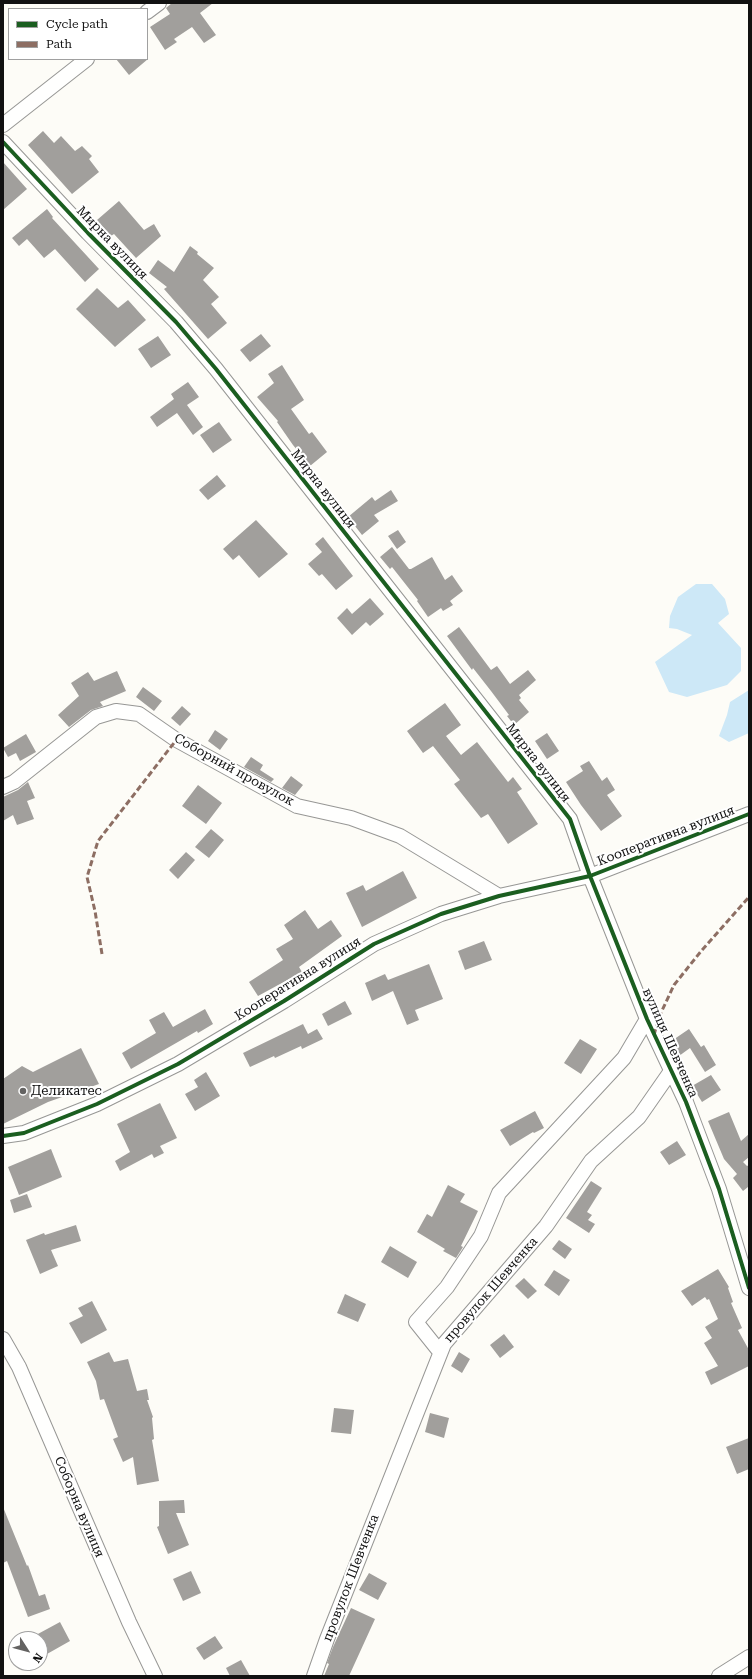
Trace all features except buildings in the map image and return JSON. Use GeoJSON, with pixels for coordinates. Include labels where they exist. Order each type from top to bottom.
{"type":"FeatureCollection","features":[{"type":"Feature","properties":{"kind":"street"},"geometry":{"type":"LineString","coordinates":[[148,11],[159,3]]}},
{"type":"Feature","properties":{"kind":"street"},"geometry":{"type":"LineString","coordinates":[[3,125],[86,60]]}},
{"type":"Feature","properties":{"kind":"street","name":"Мирна вулиця"},"geometry":{"type":"LineString","coordinates":[[3,142],[88,233],[176,322],[216,369],[570,819],[590,876]]}},
{"type":"Feature","properties":{"kind":"street","name":"Соборний провулок"},"geometry":{"type":"LineString","coordinates":[[3,787],[14,782],[96,718],[116,711],[139,714],[175,739],[297,806],[352,818],[400,836],[499,896]]}},
{"type":"Feature","properties":{"kind":"street","name":"Кооперативна вулиця"},"geometry":{"type":"LineString","coordinates":[[3,1136],[24,1133],[97,1104],[178,1064],[284,1001],[374,944],[441,914],[499,896],[590,876],[749,814]]}},
{"type":"Feature","properties":{"kind":"street","name":"вулиця Шевченка"},"geometry":{"type":"LineString","coordinates":[[590,876],[647,1019],[686,1102],[719,1190],[749,1288]]}},
{"type":"Feature","properties":{"kind":"street"},"geometry":{"type":"LineString","coordinates":[[440,1352],[416,1322],[447,1287],[481,1236],[499,1193],[624,1058],[647,1019]]}},
{"type":"Feature","properties":{"kind":"street","name":"провулок Шевченка"},"geometry":{"type":"LineString","coordinates":[[314,1676],[327,1639],[444,1344],[546,1226],[591,1161],[639,1117],[671,1071]]}},
{"type":"Feature","properties":{"kind":"street","name":"Соборна вулиця"},"geometry":{"type":"LineString","coordinates":[[3,1339],[19,1367],[126,1615],[155,1676]]}},
{"type":"Feature","properties":{"kind":"street"},"geometry":{"type":"LineString","coordinates":[[719,1676],[749,1657]]}},
{"type":"Feature","properties":{"kind":"water"},"geometry":{"type":"Polygon","coordinates":[[[696,584],[712,584],[725,599],[729,614],[718,623],[741,648],[741,671],[727,685],[687,697],[669,692],[655,662],[692,635],[677,629],[669,628],[670,616],[678,597],[696,584]]]}},
{"type":"Feature","properties":{"kind":"water"},"geometry":{"type":"Polygon","coordinates":[[[749,690],[749,733],[729,742],[719,736],[730,702],[749,690]]]}},
{"type":"Feature","properties":{"kind":"marked path"},"geometry":{"type":"LineString","coordinates":[[102,954],[95,911],[87,877],[98,841],[177,739]]}},
{"type":"Feature","properties":{"kind":"marked path"},"geometry":{"type":"LineString","coordinates":[[654,1035],[659,1017],[674,985],[702,950],[749,897]]}},
{"type":"Feature","properties":{"kind":"cycle path"},"geometry":{"type":"LineString","coordinates":[[3,142],[88,233],[176,322],[216,369],[570,819],[590,876],[647,1019],[686,1102],[719,1189],[749,1288]]}},
{"type":"Feature","properties":{"kind":"cycle path"},"geometry":{"type":"LineString","coordinates":[[3,1136],[24,1133],[97,1104],[178,1064],[284,1001],[374,944],[441,914],[499,896],[590,876],[749,814]]}},
{"type":"Feature","properties":{"kind":"place","name":"Деликатес"},"geometry":{"type":"Point","coordinates":[23,1091]}}]}
